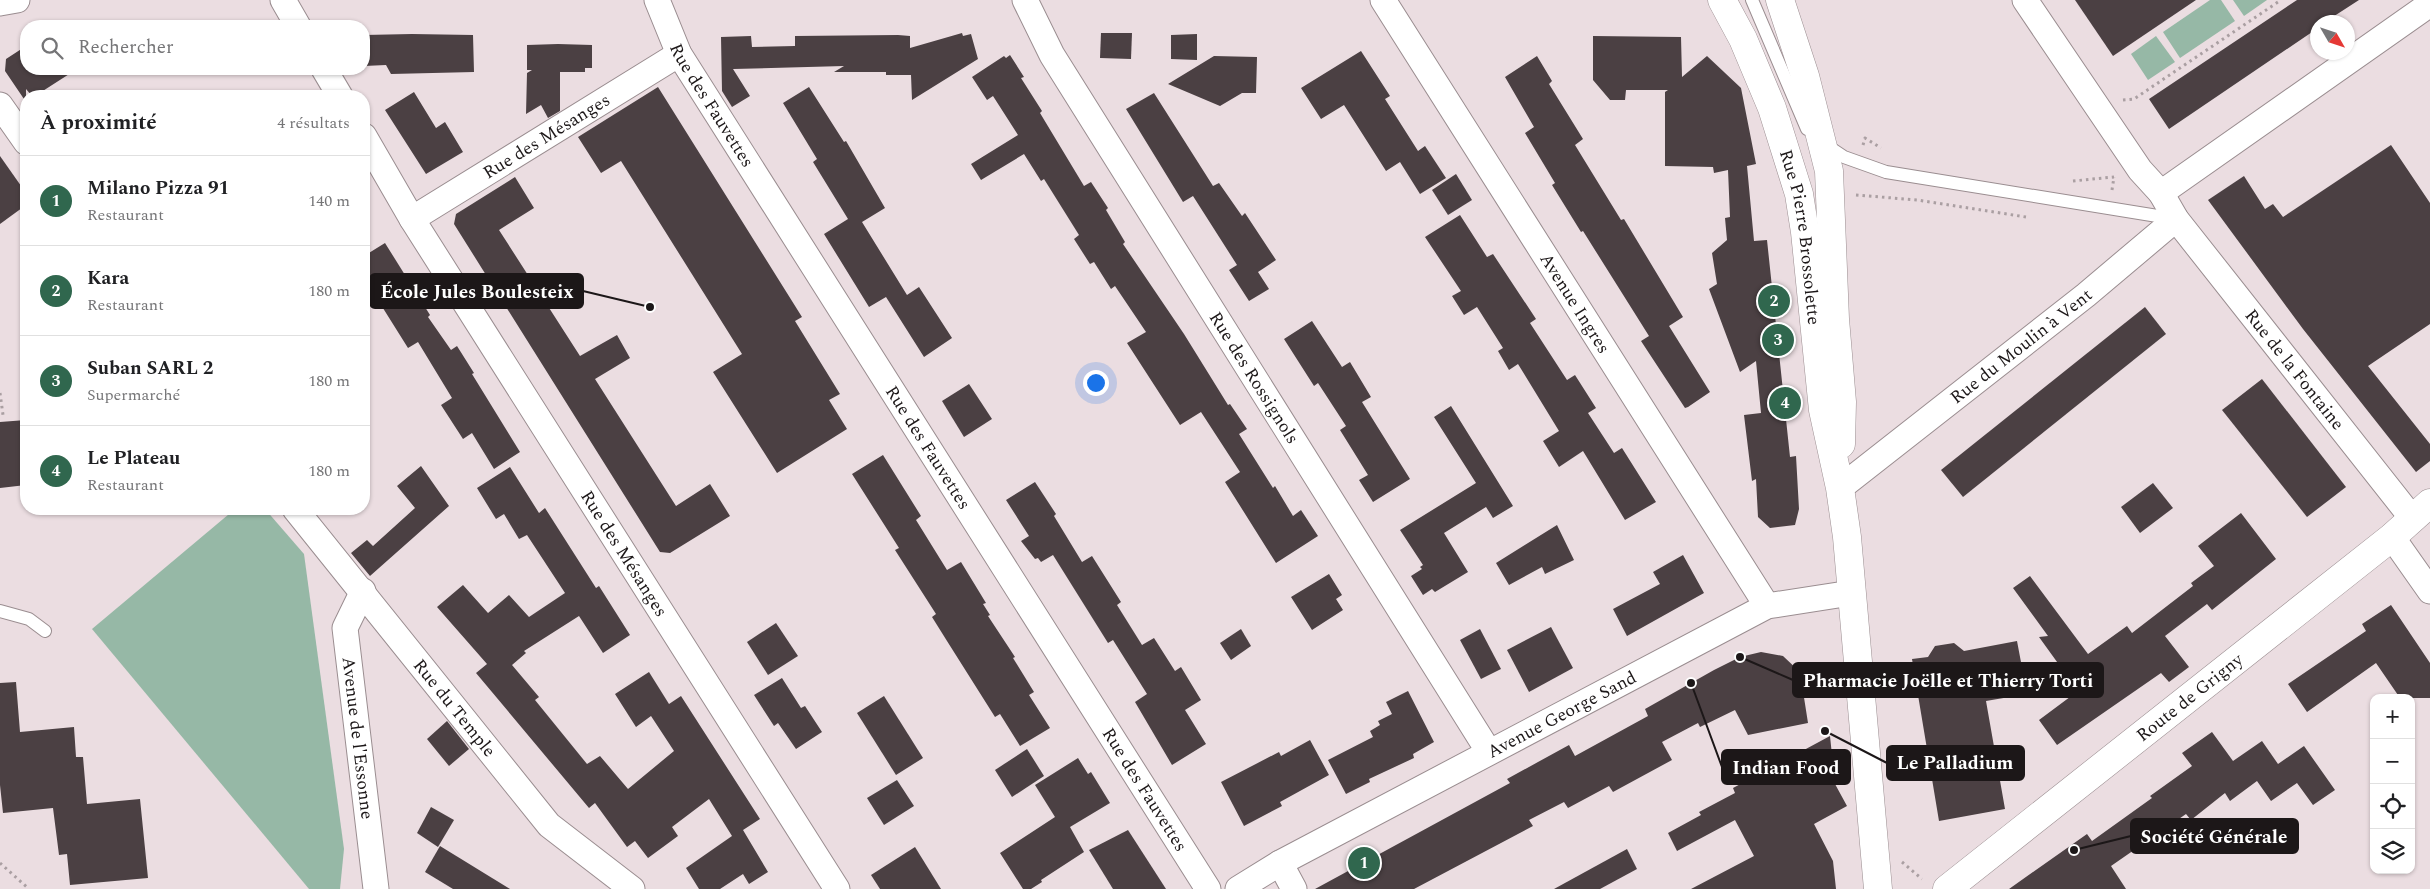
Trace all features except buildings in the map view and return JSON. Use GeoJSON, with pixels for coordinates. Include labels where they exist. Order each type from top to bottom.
{"type":"FeatureCollection","features":[{"type":"Feature","properties":{"kind":"main road","name":"Rue Pierre Brossolette"},"geometry":{"type":"LineString","coordinates":[[1722,0],[1743,39],[1772,108],[1799,194],[1805,232],[1823,410],[1840,488],[1848,537],[1851,593],[1878,889]]}},
{"type":"Feature","properties":{"kind":"main road","name":"Rue Pierre Brossolette"},"geometry":{"type":"LineString","coordinates":[[1780,0],[1805,76],[1823,143],[1830,193],[1835,319],[1842,402],[1840,488]]}},
{"type":"Feature","properties":{"kind":"main road","name":"Route de Grigny"},"geometry":{"type":"LineString","coordinates":[[1947,889],[2392,538],[2421,510]]}},
{"type":"Feature","properties":{"kind":"street"},"geometry":{"type":"LineString","coordinates":[[0,3],[17,0]]}},
{"type":"Feature","properties":{"kind":"street"},"geometry":{"type":"LineString","coordinates":[[283,0],[295,20]]}},
{"type":"Feature","properties":{"kind":"street","name":"Rue des Fauvettes"},"geometry":{"type":"LineString","coordinates":[[657,0],[680,54],[1208,889]]}},
{"type":"Feature","properties":{"kind":"street","name":"Rue des Rossignols"},"geometry":{"type":"LineString","coordinates":[[1025,0],[1052,55],[1489,752]]}},
{"type":"Feature","properties":{"kind":"street","name":"Avenue Ingres"},"geometry":{"type":"LineString","coordinates":[[1383,0],[1767,606]]}},
{"type":"Feature","properties":{"kind":"street"},"geometry":{"type":"LineString","coordinates":[[2025,0],[2092,102],[2142,173],[2161,193],[2176,219]]}},
{"type":"Feature","properties":{"kind":"street"},"geometry":{"type":"LineString","coordinates":[[2161,193],[2430,4]]}},
{"type":"Feature","properties":{"kind":"street","name":"Rue des Mésanges"},"geometry":{"type":"LineString","coordinates":[[412,219],[680,54]]}},
{"type":"Feature","properties":{"kind":"street"},"geometry":{"type":"LineString","coordinates":[[328,75],[336,90]]}},
{"type":"Feature","properties":{"kind":"street"},"geometry":{"type":"LineString","coordinates":[[0,105],[20,133]]}},
{"type":"Feature","properties":{"kind":"street","name":"Rue des Mésanges"},"geometry":{"type":"LineString","coordinates":[[370,146],[412,219],[838,889]]}},
{"type":"Feature","properties":{"kind":"street","name":"Rue du Moulin à Vent"},"geometry":{"type":"LineString","coordinates":[[1840,488],[2086,295],[2176,219]]}},
{"type":"Feature","properties":{"kind":"street","name":"Rue de la Fontaine"},"geometry":{"type":"LineString","coordinates":[[2176,219],[2421,510]]}},
{"type":"Feature","properties":{"kind":"street","name":"Rue du Temple"},"geometry":{"type":"LineString","coordinates":[[300,515],[549,825],[632,889]]}},
{"type":"Feature","properties":{"kind":"street"},"geometry":{"type":"LineString","coordinates":[[2392,538],[2430,591]]}},
{"type":"Feature","properties":{"kind":"street","name":"Avenue de l'Essonne"},"geometry":{"type":"LineString","coordinates":[[362,591],[345,628],[376,889]]}},
{"type":"Feature","properties":{"kind":"street","name":"Avenue George Sand"},"geometry":{"type":"LineString","coordinates":[[1238,889],[1280,863],[1767,606],[1851,593]]}},
{"type":"Feature","properties":{"kind":"street"},"geometry":{"type":"LineString","coordinates":[[1280,863],[1294,889]]}},
{"type":"Feature","properties":{"kind":"lane"},"geometry":{"type":"LineString","coordinates":[[1752,0],[1807,129],[1823,143],[1844,157],[1886,172],[2176,219]]}},
{"type":"Feature","properties":{"kind":"lane"},"geometry":{"type":"LineString","coordinates":[[0,611],[29,619],[45,631]]}},
{"type":"Feature","properties":{"kind":"path"},"geometry":{"type":"LineString","coordinates":[[2092,102],[2134,99],[2281,0]]}},
{"type":"Feature","properties":{"kind":"path"},"geometry":{"type":"LineString","coordinates":[[2067,180],[2086,181],[2142,173]]}},
{"type":"Feature","properties":{"kind":"path"},"geometry":{"type":"LineString","coordinates":[[1830,193],[1917,200],[2032,218]]}},
{"type":"Feature","properties":{"kind":"path"},"geometry":{"type":"LineString","coordinates":[[0,394],[3,415]]}},
{"type":"Feature","properties":{"kind":"path"},"geometry":{"type":"LineString","coordinates":[[0,863],[29,889]]}},
{"type":"Feature","properties":{"kind":"green space"},"geometry":{"type":"Polygon","coordinates":[[[2210,0],[2221,0],[2235,21],[2180,58],[2163,32],[2210,0]]]}},
{"type":"Feature","properties":{"kind":"green space"},"geometry":{"type":"Polygon","coordinates":[[[2233,0],[2267,0],[2244,16],[2233,0]]]}},
{"type":"Feature","properties":{"kind":"green space"},"geometry":{"type":"Polygon","coordinates":[[[2156,36],[2175,62],[2148,80],[2131,54],[2156,36]]]}},
{"type":"Feature","properties":{"kind":"green space"},"geometry":{"type":"Polygon","coordinates":[[[228,515],[270,515],[304,554],[344,849],[340,889],[309,889],[92,629],[228,515]]]}},
{"type":"Feature","properties":{"kind":"place","name":"Kara"},"geometry":{"type":"Point","coordinates":[1774,301]}},
{"type":"Feature","properties":{"kind":"place","name":"École Jules Boulesteix"},"geometry":{"type":"Point","coordinates":[650,307]}},
{"type":"Feature","properties":{"kind":"place","name":"Suban SARL 2"},"geometry":{"type":"Point","coordinates":[1778,340]}},
{"type":"Feature","properties":{"kind":"place","name":"Le Plateau"},"geometry":{"type":"Point","coordinates":[1785,403]}},
{"type":"Feature","properties":{"kind":"place","name":"Pharmacie Joëlle et Thierry Torti"},"geometry":{"type":"Point","coordinates":[1740,657]}},
{"type":"Feature","properties":{"kind":"place","name":"Indian Food"},"geometry":{"type":"Point","coordinates":[1691,683]}},
{"type":"Feature","properties":{"kind":"place","name":"Le Palladium"},"geometry":{"type":"Point","coordinates":[1825,731]}},
{"type":"Feature","properties":{"kind":"place","name":"Société Générale"},"geometry":{"type":"Point","coordinates":[2074,850]}},
{"type":"Feature","properties":{"kind":"place","name":"Milano Pizza 91"},"geometry":{"type":"Point","coordinates":[1364,863]}}]}
